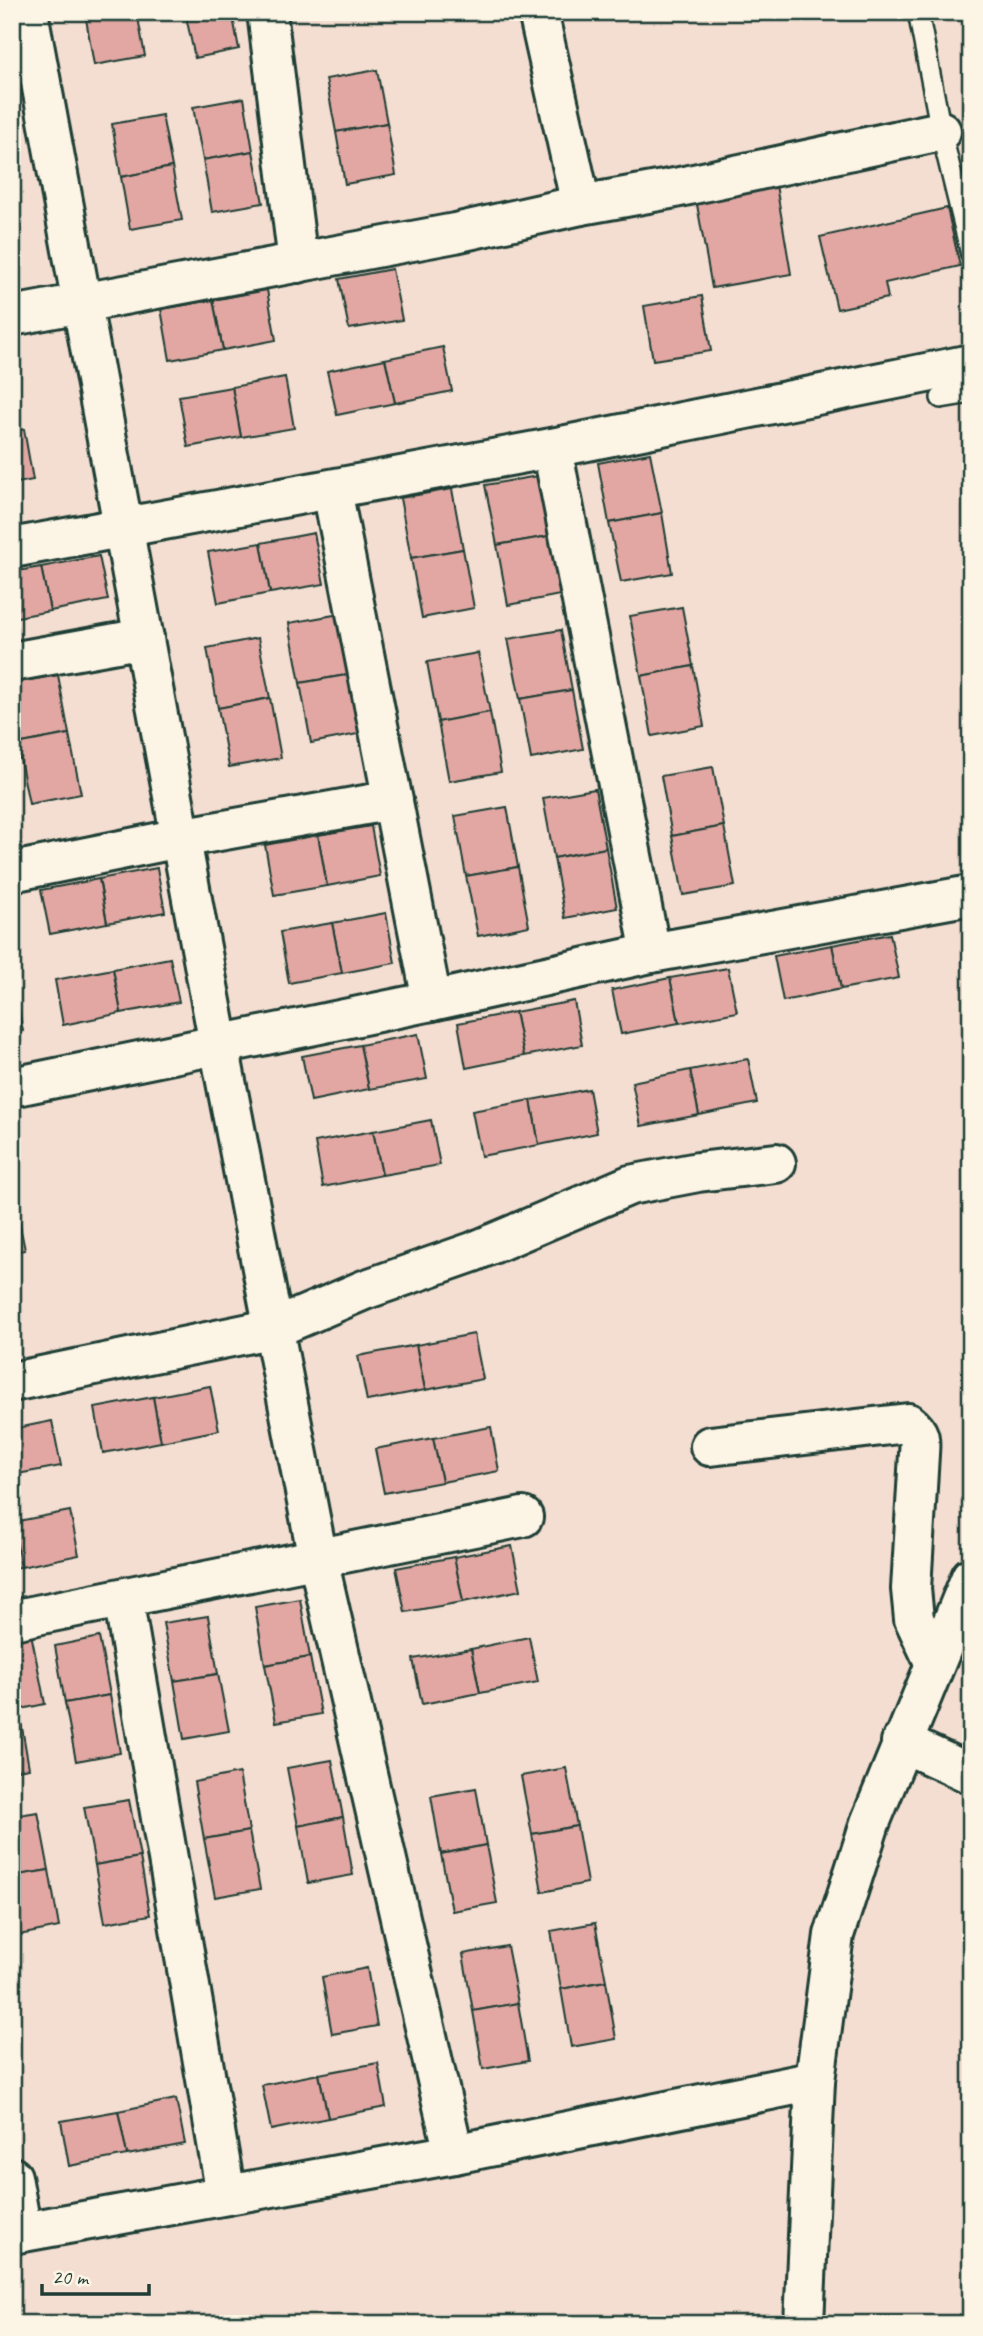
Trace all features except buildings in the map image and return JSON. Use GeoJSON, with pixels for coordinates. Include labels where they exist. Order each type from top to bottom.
{"type":"FeatureCollection","features":[{"type":"Feature","properties":{"kind":"street"},"geometry":{"type":"LineString","coordinates":[[28,12],[180,838],[318,1559],[454,2154]]}},
{"type":"Feature","properties":{"kind":"street"},"geometry":{"type":"LineString","coordinates":[[267,12],[298,264]]}},
{"type":"Feature","properties":{"kind":"street"},"geometry":{"type":"LineString","coordinates":[[538,12],[581,205]]}},
{"type":"Feature","properties":{"kind":"street"},"geometry":{"type":"LineString","coordinates":[[12,316],[455,233],[941,131]]}},
{"type":"Feature","properties":{"kind":"street"},"geometry":{"type":"LineString","coordinates":[[12,548],[552,448],[971,364]]}},
{"type":"Feature","properties":{"kind":"street"},"geometry":{"type":"LineString","coordinates":[[552,448],[651,953]]}},
{"type":"Feature","properties":{"kind":"street"},"geometry":{"type":"LineString","coordinates":[[332,489],[432,1001]]}},
{"type":"Feature","properties":{"kind":"street"},"geometry":{"type":"LineString","coordinates":[[12,662],[144,638]]}},
{"type":"Feature","properties":{"kind":"street"},"geometry":{"type":"LineString","coordinates":[[12,872],[180,838],[393,800]]}},
{"type":"Feature","properties":{"kind":"street"},"geometry":{"type":"LineString","coordinates":[[12,1087],[651,953],[971,895]]}},
{"type":"Feature","properties":{"kind":"street"},"geometry":{"type":"LineString","coordinates":[[12,1382],[275,1328],[363,1290],[473,1252],[631,1185],[698,1172],[776,1163]]}},
{"type":"Feature","properties":{"kind":"street"},"geometry":{"type":"LineString","coordinates":[[710,1446],[908,1423],[916,1429],[919,1447],[911,1589],[914,1619],[935,1664]]}},
{"type":"Feature","properties":{"kind":"street"},"geometry":{"type":"LineString","coordinates":[[12,1620],[523,1517]]}},
{"type":"Feature","properties":{"kind":"street"},"geometry":{"type":"LineString","coordinates":[[804,2324],[815,2081],[834,1935],[870,1823],[971,1577]]}},
{"type":"Feature","properties":{"kind":"street"},"geometry":{"type":"LineString","coordinates":[[123,1598],[226,2195]]}},
{"type":"Feature","properties":{"kind":"street"},"geometry":{"type":"LineString","coordinates":[[901,1742],[971,1774]]}},
{"type":"Feature","properties":{"kind":"street"},"geometry":{"type":"LineString","coordinates":[[12,2177],[17,2233],[454,2154],[815,2081]]}},
{"type":"Feature","properties":{"kind":"lane"},"geometry":{"type":"LineString","coordinates":[[918,12],[941,131],[971,254]]}},
{"type":"Feature","properties":{"kind":"lane"},"geometry":{"type":"LineString","coordinates":[[941,398],[971,393]]}}]}
